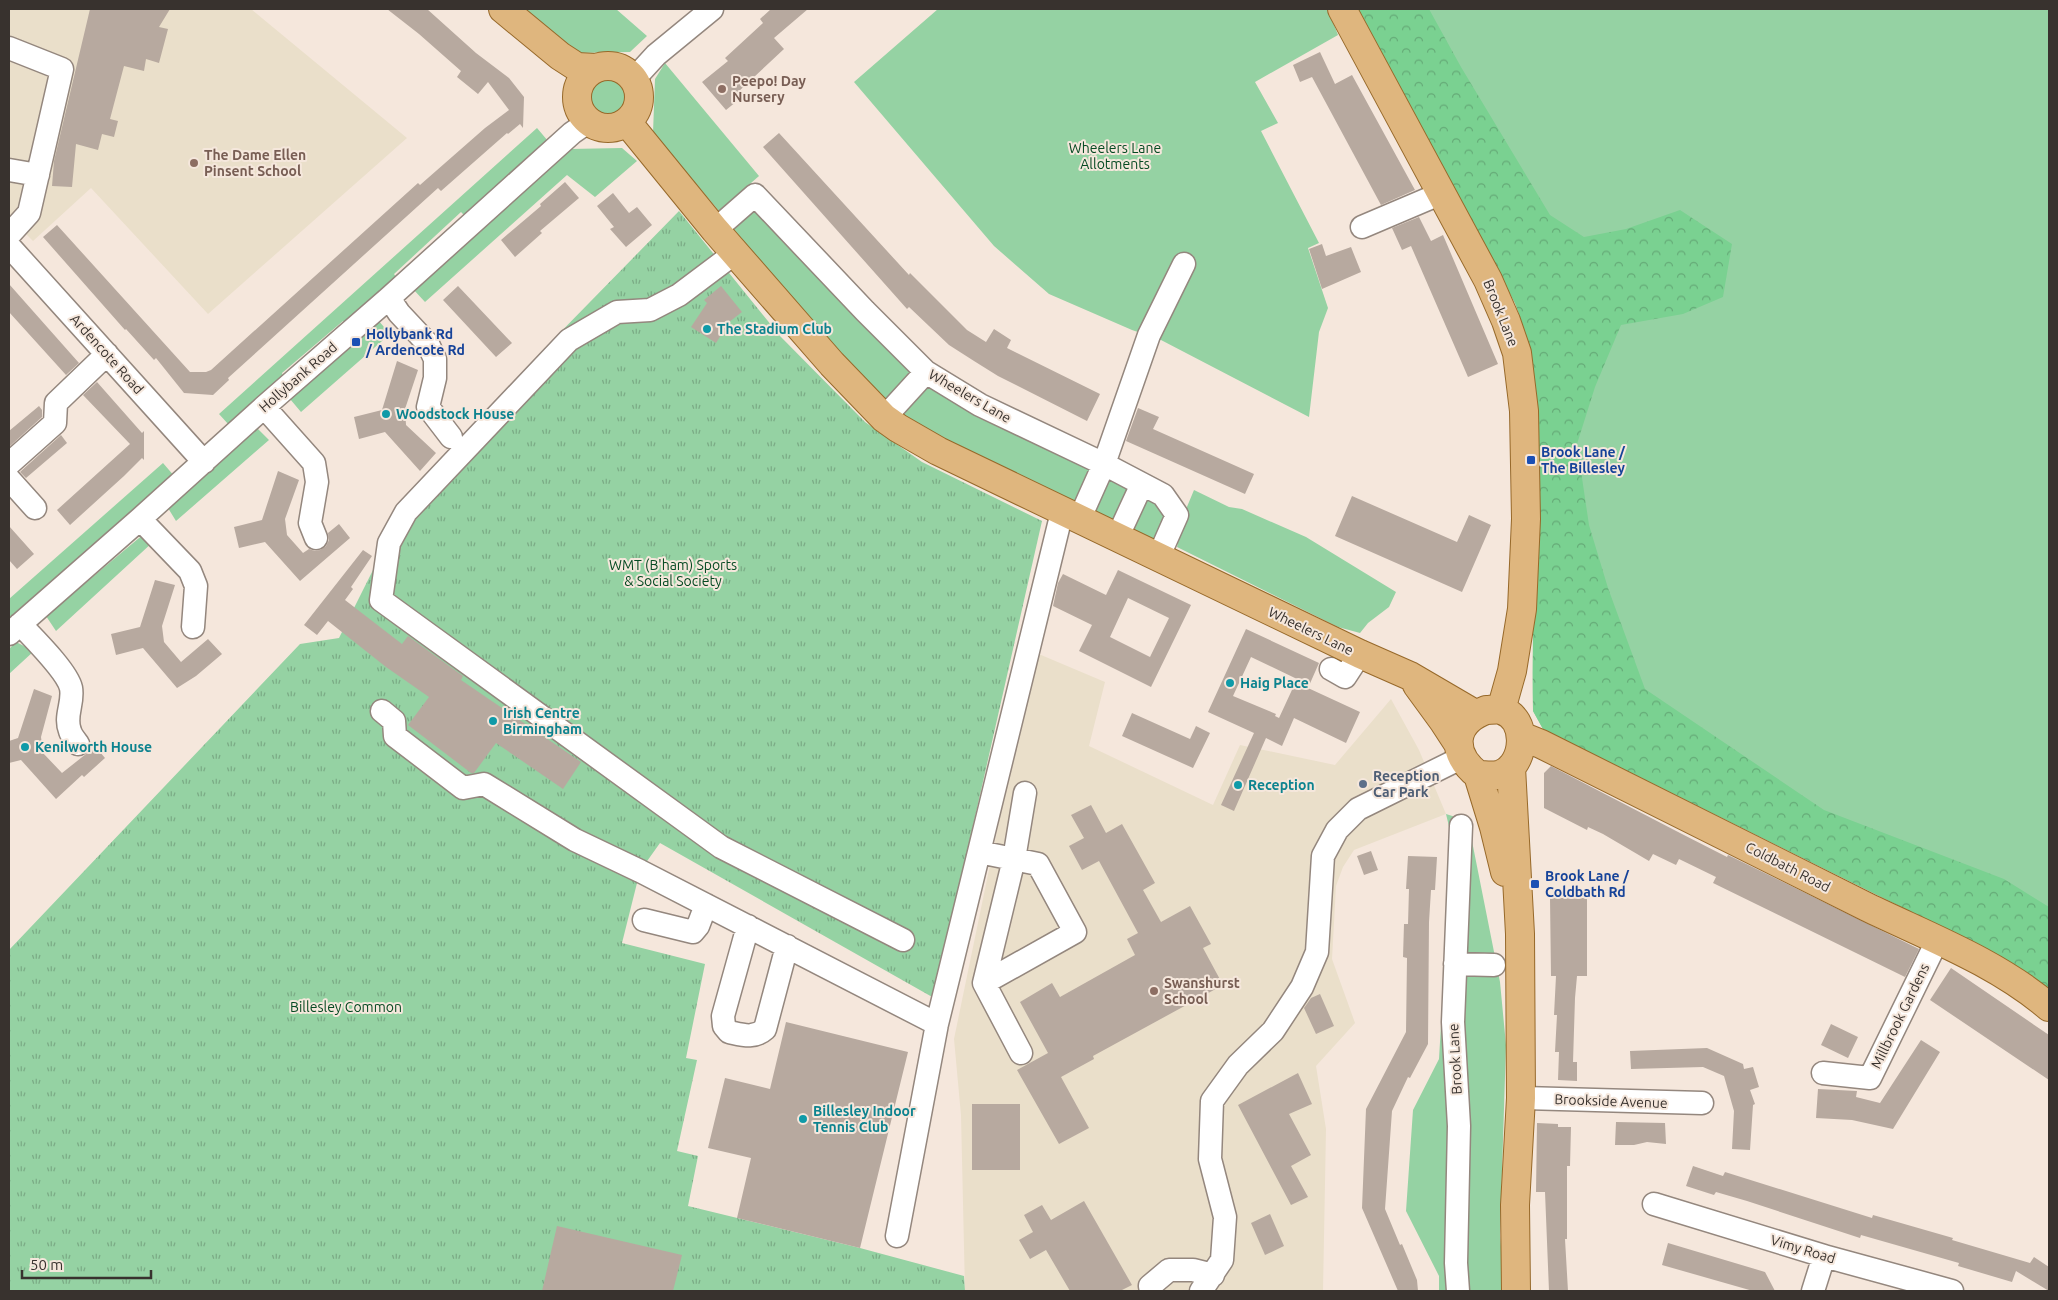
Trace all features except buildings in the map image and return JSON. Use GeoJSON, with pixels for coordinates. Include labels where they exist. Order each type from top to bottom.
{"type":"FeatureCollection","features":[{"type":"Feature","properties":{"kind":"main road"},"geometry":{"type":"LineString","coordinates":[[503,9],[560,56],[577,67],[596,68],[612,66],[621,68],[634,79],[639,94],[637,110],[627,122],[612,129],[603,128],[588,122],[580,113],[576,102],[577,90],[581,81],[587,73],[596,68]]}},
{"type":"Feature","properties":{"kind":"main road","name":"Brook Lane"},"geometry":{"type":"LineString","coordinates":[[1342,9],[1488,280],[1506,321],[1517,353],[1524,411],[1526,519],[1522,609],[1512,671],[1502,710]]}},
{"type":"Feature","properties":{"kind":"main road"},"geometry":{"type":"LineString","coordinates":[[560,56],[577,90]]}},
{"type":"Feature","properties":{"kind":"main road","name":"Wheelers Lane"},"geometry":{"type":"LineString","coordinates":[[627,122],[715,230],[832,364],[884,418],[938,451],[1158,558],[1410,676],[1475,714]]}},
{"type":"Feature","properties":{"kind":"main road","name":"Wheelers Lane"},"geometry":{"type":"LineString","coordinates":[[1410,676],[1444,722],[1466,759]]}},
{"type":"Feature","properties":{"kind":"main road"},"geometry":{"type":"LineString","coordinates":[[1516,1291],[1515,1205],[1521,1098],[1520,934],[1511,768],[1520,749],[1521,736],[1517,724],[1510,715],[1502,710],[1486,710],[1475,714],[1463,725],[1459,734],[1466,759],[1494,827],[1520,934]]}},
{"type":"Feature","properties":{"kind":"main road","name":"Coldbath Road"},"geometry":{"type":"LineString","coordinates":[[1521,736],[1541,744],[1882,914],[1970,955],[2037,997],[2049,1007]]}},
{"type":"Feature","properties":{"kind":"main road"},"geometry":{"type":"LineString","coordinates":[[1466,759],[1502,774],[1511,768]]}},
{"type":"Feature","properties":{"kind":"street"},"geometry":{"type":"LineString","coordinates":[[634,79],[656,55],[712,9]]}},
{"type":"Feature","properties":{"kind":"street"},"geometry":{"type":"LineString","coordinates":[[9,48],[62,69],[30,213],[9,235]]}},
{"type":"Feature","properties":{"kind":"street","name":"Hollybank Road"},"geometry":{"type":"LineString","coordinates":[[14,629],[389,298],[572,133],[588,122]]}},
{"type":"Feature","properties":{"kind":"street"},"geometry":{"type":"LineString","coordinates":[[9,170],[38,175]]}},
{"type":"Feature","properties":{"kind":"street"},"geometry":{"type":"LineString","coordinates":[[1362,228],[1442,193]]}},
{"type":"Feature","properties":{"kind":"street","name":"Wheelers Lane"},"geometry":{"type":"LineString","coordinates":[[715,230],[755,195],[926,372],[980,405],[1104,464],[1163,495],[1176,515],[1158,558]]}},
{"type":"Feature","properties":{"kind":"street","name":"Ardencote Road"},"geometry":{"type":"LineString","coordinates":[[9,246],[204,462]]}},
{"type":"Feature","properties":{"kind":"street"},"geometry":{"type":"LineString","coordinates":[[735,252],[679,294],[650,310],[617,312],[569,340],[406,512],[390,543],[381,600],[721,846],[903,940]]}},
{"type":"Feature","properties":{"kind":"street"},"geometry":{"type":"LineString","coordinates":[[897,1236],[937,1024],[979,852],[1071,516],[1104,464],[1149,335],[1184,264]]}},
{"type":"Feature","properties":{"kind":"street"},"geometry":{"type":"LineString","coordinates":[[389,298],[399,313],[428,344],[435,359],[435,378],[428,407],[451,437]]}},
{"type":"Feature","properties":{"kind":"street"},"geometry":{"type":"LineString","coordinates":[[9,464],[55,423],[56,403],[107,354]]}},
{"type":"Feature","properties":{"kind":"street"},"geometry":{"type":"LineString","coordinates":[[884,418],[926,372]]}},
{"type":"Feature","properties":{"kind":"street"},"geometry":{"type":"LineString","coordinates":[[264,407],[314,463],[316,482],[310,523],[316,538]]}},
{"type":"Feature","properties":{"kind":"street"},"geometry":{"type":"LineString","coordinates":[[9,479],[35,508]]}},
{"type":"Feature","properties":{"kind":"street"},"geometry":{"type":"LineString","coordinates":[[1117,538],[1142,484]]}},
{"type":"Feature","properties":{"kind":"street"},"geometry":{"type":"LineString","coordinates":[[140,519],[190,571],[196,586],[193,627]]}},
{"type":"Feature","properties":{"kind":"street"},"geometry":{"type":"LineString","coordinates":[[14,629],[61,670],[71,686],[72,700],[68,718],[70,731],[78,744]]}},
{"type":"Feature","properties":{"kind":"street"},"geometry":{"type":"LineString","coordinates":[[1331,669],[1344,677],[1360,654]]}},
{"type":"Feature","properties":{"kind":"street"},"geometry":{"type":"LineString","coordinates":[[382,711],[394,721],[395,736],[463,788],[484,784],[575,840],[748,926],[937,1024]]}},
{"type":"Feature","properties":{"kind":"street"},"geometry":{"type":"LineString","coordinates":[[1150,1291],[1150,1286],[1169,1270],[1193,1270],[1207,1283],[1222,1260],[1225,1217],[1210,1159],[1212,1101],[1238,1066],[1273,1031],[1302,987],[1317,952],[1323,856],[1337,830],[1358,809],[1466,759]]}},
{"type":"Feature","properties":{"kind":"street"},"geometry":{"type":"LineString","coordinates":[[1021,1053],[984,983],[1014,859],[1025,793]]}},
{"type":"Feature","properties":{"kind":"street","name":"Brook Lane"},"geometry":{"type":"LineString","coordinates":[[1458,1291],[1456,1263],[1459,1126],[1453,1022],[1461,826]]}},
{"type":"Feature","properties":{"kind":"street"},"geometry":{"type":"LineString","coordinates":[[979,852],[1038,864],[1075,932],[984,983]]}},
{"type":"Feature","properties":{"kind":"street"},"geometry":{"type":"LineString","coordinates":[[644,920],[694,932],[706,905]]}},
{"type":"Feature","properties":{"kind":"street"},"geometry":{"type":"LineString","coordinates":[[748,926],[723,1016],[724,1026],[729,1032],[751,1036],[765,1029],[787,946]]}},
{"type":"Feature","properties":{"kind":"street","name":"Millbrook Gardens"},"geometry":{"type":"LineString","coordinates":[[1823,1073],[1870,1078],[1938,939]]}},
{"type":"Feature","properties":{"kind":"street"},"geometry":{"type":"LineString","coordinates":[[1456,964],[1494,965]]}},
{"type":"Feature","properties":{"kind":"street","name":"Brookside Avenue"},"geometry":{"type":"LineString","coordinates":[[1521,1098],[1702,1104]]}},
{"type":"Feature","properties":{"kind":"street","name":"Vimy Road"},"geometry":{"type":"LineString","coordinates":[[1654,1204],[1824,1256],[1952,1291]]}},
{"type":"Feature","properties":{"kind":"street"},"geometry":{"type":"LineString","coordinates":[[1813,1291],[1824,1256]]}},
{"type":"Feature","properties":{"kind":"shaded area","name":"The Dame Ellen Pinsent School"},"geometry":{"type":"Polygon","coordinates":[[[9,9],[251,9],[407,138],[208,314],[91,188],[33,241],[9,217],[9,9]]]}},
{"type":"Feature","properties":{"kind":"shaded area","name":"Swanshurst School"},"geometry":{"type":"Polygon","coordinates":[[[1034,652],[1105,682],[1089,746],[1213,805],[1240,745],[1335,765],[1391,699],[1419,750],[1446,814],[1354,850],[1343,867],[1336,886],[1332,959],[1355,1023],[1316,1066],[1326,1129],[1323,1291],[965,1291],[961,1115],[954,1039],[1034,652]]]}},
{"type":"Feature","properties":{"kind":"green space"},"geometry":{"type":"Polygon","coordinates":[[[523,9],[616,9],[647,36],[630,52],[576,53],[523,9]]]}},
{"type":"Feature","properties":{"kind":"green space","name":"Wheelers Lane Allotments"},"geometry":{"type":"Polygon","coordinates":[[[938,9],[1328,9],[1338,35],[1255,82],[1278,123],[1261,131],[1319,243],[1308,248],[1328,308],[1319,332],[1309,417],[1161,340],[1132,330],[1049,294],[994,246],[854,82],[938,9]]]}},
{"type":"Feature","properties":{"kind":"green space"},"geometry":{"type":"Polygon","coordinates":[[[1356,9],[2049,9],[2049,994],[1962,937],[1543,729],[1533,711],[1536,404],[1529,353],[1523,328],[1515,303],[1356,9]]]}},
{"type":"Feature","properties":{"kind":"green space"},"geometry":{"type":"Polygon","coordinates":[[[1356,9],[1429,9],[1461,67],[1550,215],[1584,237],[1626,229],[1680,210],[1732,244],[1723,297],[1683,314],[1621,325],[1595,387],[1577,444],[1589,525],[1608,588],[1645,689],[1824,810],[2004,879],[2049,907],[2049,994],[1962,937],[1543,729],[1533,711],[1536,404],[1529,353],[1523,328],[1515,303],[1356,9]]]}},
{"type":"Feature","properties":{"kind":"green space"},"geometry":{"type":"Polygon","coordinates":[[[665,63],[759,176],[719,211],[653,133],[655,79],[665,63]]]}},
{"type":"Feature","properties":{"kind":"green space"},"geometry":{"type":"Polygon","coordinates":[[[605,77],[613,77],[625,83],[631,99],[625,115],[613,121],[605,121],[593,115],[587,103],[587,95],[593,83],[605,77]]]}},
{"type":"Feature","properties":{"kind":"green space"},"geometry":{"type":"Polygon","coordinates":[[[537,128],[548,141],[466,217],[461,212],[394,274],[396,277],[347,324],[343,321],[282,373],[284,379],[229,425],[219,414],[537,128]]]}},
{"type":"Feature","properties":{"kind":"green space"},"geometry":{"type":"Polygon","coordinates":[[[622,148],[637,161],[595,197],[567,175],[425,302],[413,289],[569,149],[622,148]]]}},
{"type":"Feature","properties":{"kind":"green space"},"geometry":{"type":"Polygon","coordinates":[[[756,206],[912,370],[906,384],[884,400],[840,357],[731,228],[756,206]]]}},
{"type":"Feature","properties":{"kind":"green space"},"geometry":{"type":"Polygon","coordinates":[[[679,211],[780,336],[865,422],[922,462],[1042,521],[934,998],[660,843],[640,871],[622,943],[705,964],[686,1058],[697,1060],[677,1151],[698,1156],[688,1206],[860,1248],[964,1276],[965,1291],[9,1291],[9,950],[300,644],[339,638],[403,510],[545,348],[679,211]]]}},
{"type":"Feature","properties":{"kind":"green space"},"geometry":{"type":"Polygon","coordinates":[[[378,320],[390,334],[301,412],[290,399],[378,320]]]}},
{"type":"Feature","properties":{"kind":"green space"},"geometry":{"type":"Polygon","coordinates":[[[926,384],[1160,505],[1166,515],[1158,542],[920,432],[903,417],[903,410],[926,384]]]}},
{"type":"Feature","properties":{"kind":"green space"},"geometry":{"type":"Polygon","coordinates":[[[257,428],[269,440],[176,521],[168,508],[257,428]]]}},
{"type":"Feature","properties":{"kind":"green space"},"geometry":{"type":"Polygon","coordinates":[[[163,463],[175,477],[9,627],[9,599],[163,463]]]}},
{"type":"Feature","properties":{"kind":"green space"},"geometry":{"type":"Polygon","coordinates":[[[1194,490],[1229,507],[1242,509],[1306,537],[1396,592],[1389,607],[1368,623],[1360,633],[1338,627],[1177,547],[1184,514],[1194,490]]]}},
{"type":"Feature","properties":{"kind":"green space"},"geometry":{"type":"Polygon","coordinates":[[[145,533],[153,542],[56,631],[46,616],[145,533]]]}},
{"type":"Feature","properties":{"kind":"green space"},"geometry":{"type":"Polygon","coordinates":[[[16,642],[34,651],[9,674],[9,649],[16,642]]]}},
{"type":"Feature","properties":{"kind":"green space"},"geometry":{"type":"Polygon","coordinates":[[[1446,814],[1468,821],[1500,982],[1506,1045],[1500,1235],[1505,1291],[1439,1291],[1439,1276],[1406,1211],[1413,1110],[1439,1059],[1452,839],[1446,814]]]}},
{"type":"Feature","properties":{"kind":"place","name":"Peepo! Day Nursery"},"geometry":{"type":"Point","coordinates":[722,89]}},
{"type":"Feature","properties":{"kind":"place","name":"The Dame Ellen Pinsent School"},"geometry":{"type":"Point","coordinates":[194,163]}},
{"type":"Feature","properties":{"kind":"place","name":"The Stadium Club"},"geometry":{"type":"Point","coordinates":[707,329]}},
{"type":"Feature","properties":{"kind":"place","name":"Hollybank Rd / Ardencote Rd"},"geometry":{"type":"Point","coordinates":[356,342]}},
{"type":"Feature","properties":{"kind":"place","name":"Woodstock House"},"geometry":{"type":"Point","coordinates":[386,414]}},
{"type":"Feature","properties":{"kind":"place","name":"Brook Lane / The Billesley"},"geometry":{"type":"Point","coordinates":[1531,460]}},
{"type":"Feature","properties":{"kind":"place","name":"Haig Place"},"geometry":{"type":"Point","coordinates":[1230,683]}},
{"type":"Feature","properties":{"kind":"place","name":"Irish Centre Birmingham"},"geometry":{"type":"Point","coordinates":[493,721]}},
{"type":"Feature","properties":{"kind":"place","name":"Kenilworth House"},"geometry":{"type":"Point","coordinates":[25,747]}},
{"type":"Feature","properties":{"kind":"place","name":"Reception Car Park"},"geometry":{"type":"Point","coordinates":[1363,784]}},
{"type":"Feature","properties":{"kind":"place","name":"Reception"},"geometry":{"type":"Point","coordinates":[1238,785]}},
{"type":"Feature","properties":{"kind":"place","name":"Brook Lane / Coldbath Rd"},"geometry":{"type":"Point","coordinates":[1535,884]}},
{"type":"Feature","properties":{"kind":"place","name":"Swanshurst School"},"geometry":{"type":"Point","coordinates":[1154,991]}},
{"type":"Feature","properties":{"kind":"place","name":"Billesley Indoor Tennis Club"},"geometry":{"type":"Point","coordinates":[803,1119]}},
{"type":"Feature","properties":{"kind":"park label","name":"WMT (B'ham) Sports & Social Society"},"geometry":{"type":"Point","coordinates":[673,574]}},
{"type":"Feature","properties":{"kind":"park label","name":"Billesley Common"},"geometry":{"type":"Point","coordinates":[346,1007]}}]}
